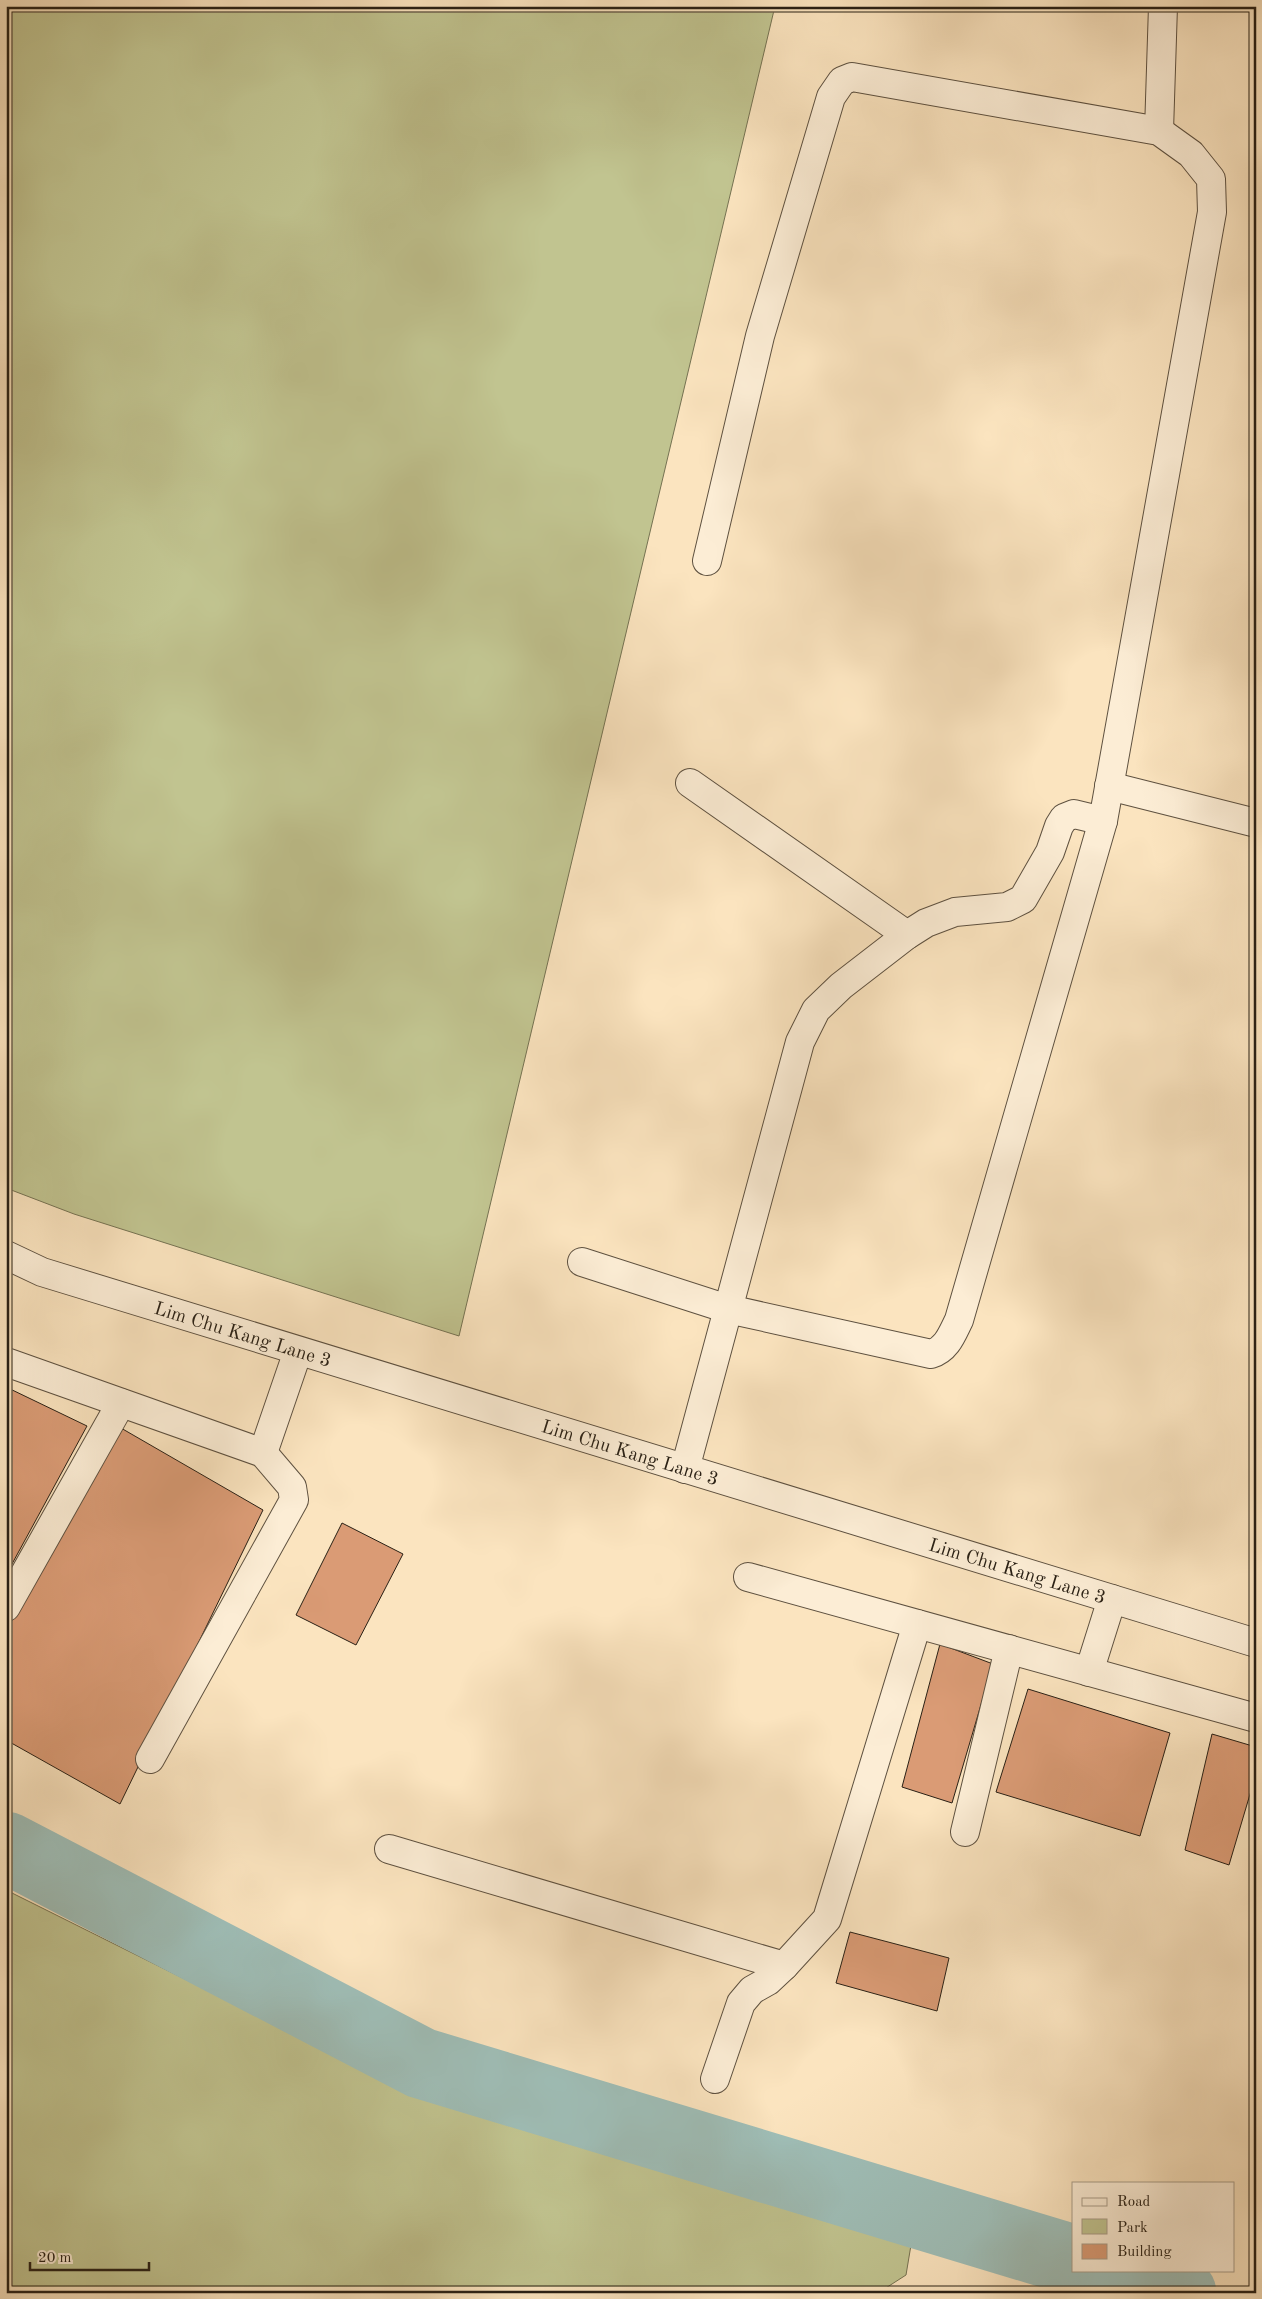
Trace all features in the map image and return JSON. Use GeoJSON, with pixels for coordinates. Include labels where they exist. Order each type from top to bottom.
{"type":"FeatureCollection","features":[{"type":"Feature","properties":{"kind":"street"},"geometry":{"type":"LineString","coordinates":[[1159,131],[1163,6]]}},
{"type":"Feature","properties":{"kind":"street"},"geometry":{"type":"LineString","coordinates":[[582,1262],[728,1308],[931,1354],[939,1351],[946,1344],[959,1320],[1102,821],[1212,212],[1210,179],[1191,154],[1159,131],[852,77],[842,81],[831,97],[760,336],[708,561]]}},
{"type":"Feature","properties":{"kind":"street"},"geometry":{"type":"LineString","coordinates":[[690,783],[906,936]]}},
{"type":"Feature","properties":{"kind":"street"},"geometry":{"type":"LineString","coordinates":[[1109,786],[1256,822]]}},
{"type":"Feature","properties":{"kind":"street"},"geometry":{"type":"LineString","coordinates":[[685,1469],[800,1042],[816,1010],[841,986],[926,923],[955,912],[1007,908],[1023,898],[1050,852],[1059,826],[1064,818],[1074,814],[1102,821]]}},
{"type":"Feature","properties":{"kind":"street","name":"Lim Chu Kang Lane 3"},"geometry":{"type":"LineString","coordinates":[[6,1255],[42,1272],[1256,1643]]}},
{"type":"Feature","properties":{"kind":"street"},"geometry":{"type":"LineString","coordinates":[[263,1453],[298,1350]]}},
{"type":"Feature","properties":{"kind":"street"},"geometry":{"type":"LineString","coordinates":[[6,1362],[263,1453],[292,1487],[294,1500],[150,1759]]}},
{"type":"Feature","properties":{"kind":"street"},"geometry":{"type":"LineString","coordinates":[[6,1607],[121,1403]]}},
{"type":"Feature","properties":{"kind":"street"},"geometry":{"type":"LineString","coordinates":[[748,1577],[1256,1718]]}},
{"type":"Feature","properties":{"kind":"street"},"geometry":{"type":"LineString","coordinates":[[1089,1672],[1112,1599]]}},
{"type":"Feature","properties":{"kind":"street"},"geometry":{"type":"LineString","coordinates":[[715,2079],[741,2002],[752,1990],[768,1980],[784,1966],[828,1919],[917,1624]]}},
{"type":"Feature","properties":{"kind":"street"},"geometry":{"type":"LineString","coordinates":[[965,1832],[1009,1649]]}},
{"type":"Feature","properties":{"kind":"street"},"geometry":{"type":"LineString","coordinates":[[389,1849],[784,1966]]}},
{"type":"Feature","properties":{"kind":"green space"},"geometry":{"type":"Polygon","coordinates":[[[6,6],[775,6],[459,1336],[74,1214],[6,1188],[6,6]]]}},
{"type":"Feature","properties":{"kind":"green space"},"geometry":{"type":"Polygon","coordinates":[[[6,1890],[395,2084],[911,2245],[906,2275],[878,2293],[6,2293],[6,1890]]]}},
{"type":"Feature","properties":{"kind":"building"},"geometry":{"type":"Polygon","coordinates":[[[6,1387],[87,1426],[6,1575],[6,1387]]]}},
{"type":"Feature","properties":{"kind":"building"},"geometry":{"type":"Polygon","coordinates":[[[114,1424],[263,1510],[120,1804],[6,1740],[6,1632],[114,1424]]]}},
{"type":"Feature","properties":{"kind":"building"},"geometry":{"type":"Polygon","coordinates":[[[342,1523],[403,1554],[356,1645],[296,1615],[342,1523]]]}},
{"type":"Feature","properties":{"kind":"building"},"geometry":{"type":"Polygon","coordinates":[[[940,1644],[993,1664],[952,1803],[902,1787],[940,1644]]]}},
{"type":"Feature","properties":{"kind":"building"},"geometry":{"type":"Polygon","coordinates":[[[1028,1689],[1170,1733],[1140,1836],[996,1792],[1028,1689]]]}},
{"type":"Feature","properties":{"kind":"building"},"geometry":{"type":"Polygon","coordinates":[[[1212,1734],[1256,1747],[1256,1774],[1229,1865],[1185,1850],[1212,1734]]]}},
{"type":"Feature","properties":{"kind":"building"},"geometry":{"type":"Polygon","coordinates":[[[850,1932],[949,1958],[937,2011],[836,1983],[850,1932]]]}},
{"type":"Feature","properties":{"kind":"waterway"},"geometry":{"type":"LineString","coordinates":[[6,1847],[421,2063],[1072,2260]]}},
{"type":"Feature","properties":{"kind":"waterway"},"geometry":{"type":"LineString","coordinates":[[1113,2272],[1181,2293]]}}]}
